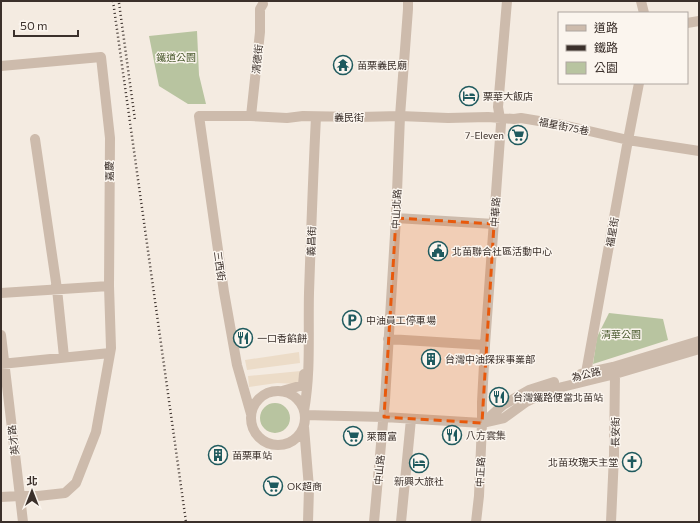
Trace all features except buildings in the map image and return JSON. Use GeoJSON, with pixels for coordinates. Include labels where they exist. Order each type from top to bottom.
{"type":"FeatureCollection","features":[{"type":"Feature","properties":{"kind":"street","name":"中山北路"},"geometry":{"type":"LineString","coordinates":[[384,417],[396,218],[400,116],[408,1]]}},
{"type":"Feature","properties":{"kind":"street","name":"中華路"},"geometry":{"type":"LineString","coordinates":[[482,423],[485,345],[501,124],[498,107],[507,1]]}},
{"type":"Feature","properties":{"kind":"street"},"geometry":{"type":"LineString","coordinates":[[641,1],[644,12]]}},
{"type":"Feature","properties":{"kind":"street","name":"清德街"},"geometry":{"type":"LineString","coordinates":[[252,116],[260,32],[260,10],[263,4]]}},
{"type":"Feature","properties":{"kind":"street"},"geometry":{"type":"LineString","coordinates":[[688,23],[699,22]]}},
{"type":"Feature","properties":{"kind":"street","name":"嘉慶"},"geometry":{"type":"LineString","coordinates":[[1,66],[101,57],[110,138],[110,352],[96,432],[76,483],[65,493],[38,496],[1,497]]}},
{"type":"Feature","properties":{"kind":"street","name":"福星街"},"geometry":{"type":"LineString","coordinates":[[587,377],[639,84]]}},
{"type":"Feature","properties":{"kind":"street","name":"義民街"},"geometry":{"type":"LineString","coordinates":[[199,116],[252,116],[287,118],[303,116],[400,116],[500,118]]}},
{"type":"Feature","properties":{"kind":"street","name":"三西街"},"geometry":{"type":"LineString","coordinates":[[199,116],[224,292],[237,365],[251,414]]}},
{"type":"Feature","properties":{"kind":"street","name":"義昌街"},"geometry":{"type":"LineString","coordinates":[[308,364],[309,295],[316,117]]}},
{"type":"Feature","properties":{"kind":"street","name":"福星街75巷"},"geometry":{"type":"LineString","coordinates":[[500,118],[521,118],[563,125],[628,140],[699,152]]}},
{"type":"Feature","properties":{"kind":"street"},"geometry":{"type":"LineString","coordinates":[[35,139],[57,289],[64,357]]}},
{"type":"Feature","properties":{"kind":"street"},"geometry":{"type":"LineString","coordinates":[[396,218],[494,224]]}},
{"type":"Feature","properties":{"kind":"street"},"geometry":{"type":"LineString","coordinates":[[1,293],[109,286]]}},
{"type":"Feature","properties":{"kind":"street","name":"英才路"},"geometry":{"type":"LineString","coordinates":[[1,335],[2,364],[23,522]]}},
{"type":"Feature","properties":{"kind":"street"},"geometry":{"type":"LineString","coordinates":[[388,339],[485,345]]}},
{"type":"Feature","properties":{"kind":"street","name":"為公路"},"geometry":{"type":"LineString","coordinates":[[614,371],[699,341]]}},
{"type":"Feature","properties":{"kind":"street","name":"為公路"},"geometry":{"type":"LineString","coordinates":[[482,423],[503,405],[529,390],[614,371],[699,349]]}},
{"type":"Feature","properties":{"kind":"street"},"geometry":{"type":"LineString","coordinates":[[2,364],[110,352]]}},
{"type":"Feature","properties":{"kind":"street"},"geometry":{"type":"LineString","coordinates":[[304,427],[294,440],[286,444],[269,444],[261,439],[255,432],[251,424],[251,414],[253,406],[258,399],[265,394],[303,385],[304,374],[308,364]]}},
{"type":"Feature","properties":{"kind":"street"},"geometry":{"type":"LineString","coordinates":[[308,364],[308,391],[304,427],[309,488],[308,522]]}},
{"type":"Feature","properties":{"kind":"street","name":"長安街"},"geometry":{"type":"LineString","coordinates":[[611,522],[614,455],[614,371]]}},
{"type":"Feature","properties":{"kind":"street"},"geometry":{"type":"LineString","coordinates":[[282,391],[289,393],[296,398],[301,404],[305,413]]}},
{"type":"Feature","properties":{"kind":"street"},"geometry":{"type":"LineString","coordinates":[[305,413],[482,423]]}},
{"type":"Feature","properties":{"kind":"street","name":"中山路"},"geometry":{"type":"LineString","coordinates":[[374,522],[384,417]]}},
{"type":"Feature","properties":{"kind":"street"},"geometry":{"type":"LineString","coordinates":[[401,522],[411,419]]}},
{"type":"Feature","properties":{"kind":"street","name":"中正路"},"geometry":{"type":"LineString","coordinates":[[476,522],[479,496],[482,423]]}},
{"type":"Feature","properties":{"kind":"highlighted area"},"geometry":{"type":"Polygon","coordinates":[[[396,218],[494,224],[482,423],[384,417],[396,218]]]}},
{"type":"Feature","properties":{"kind":"green space","name":"鐵道公園"},"geometry":{"type":"Polygon","coordinates":[[[197,31],[199,75],[206,104],[188,104],[159,86],[149,36],[197,31]]]}},
{"type":"Feature","properties":{"kind":"green space","name":"清華公園"},"geometry":{"type":"Polygon","coordinates":[[[609,313],[663,319],[668,340],[593,364],[597,337],[609,313]]]}},
{"type":"Feature","properties":{"kind":"green space"},"geometry":{"type":"Polygon","coordinates":[[[275,403],[286,407],[290,418],[286,429],[275,433],[264,429],[260,418],[264,407],[275,403]]]}},
{"type":"Feature","properties":{"kind":"shaded area"},"geometry":{"type":"Polygon","coordinates":[[[299,352],[300,363],[247,370],[245,360],[299,352]]]}},
{"type":"Feature","properties":{"kind":"shaded area"},"geometry":{"type":"Polygon","coordinates":[[[301,371],[301,383],[277,383],[249,387],[248,376],[301,371]]]}},
{"type":"Feature","properties":{"kind":"railway"},"geometry":{"type":"LineString","coordinates":[[113,1],[186,522]]}},
{"type":"Feature","properties":{"kind":"railway"},"geometry":{"type":"LineString","coordinates":[[119,3],[135,120]]}},
{"type":"Feature","properties":{"kind":"place","name":"苗栗義民廟"},"geometry":{"type":"Point","coordinates":[343,65]}},
{"type":"Feature","properties":{"kind":"place","name":"栗華大飯店"},"geometry":{"type":"Point","coordinates":[469,96]}},
{"type":"Feature","properties":{"kind":"place","name":"7-Eleven"},"geometry":{"type":"Point","coordinates":[518,135]}},
{"type":"Feature","properties":{"kind":"place","name":"北苗聯合社區活動中心"},"geometry":{"type":"Point","coordinates":[438,251]}},
{"type":"Feature","properties":{"kind":"place","name":"中油員工停車場"},"geometry":{"type":"Point","coordinates":[352,320]}},
{"type":"Feature","properties":{"kind":"place","name":"一口香餡餅"},"geometry":{"type":"Point","coordinates":[243,338]}},
{"type":"Feature","properties":{"kind":"place","name":"台灣中油探採事業部"},"geometry":{"type":"Point","coordinates":[431,359]}},
{"type":"Feature","properties":{"kind":"place","name":"台灣鐵路便當北苗站"},"geometry":{"type":"Point","coordinates":[499,397]}},
{"type":"Feature","properties":{"kind":"place","name":"八方雲集"},"geometry":{"type":"Point","coordinates":[452,435]}},
{"type":"Feature","properties":{"kind":"place","name":"萊爾富"},"geometry":{"type":"Point","coordinates":[353,436]}},
{"type":"Feature","properties":{"kind":"place","name":"苗栗車站"},"geometry":{"type":"Point","coordinates":[218,455]}},
{"type":"Feature","properties":{"kind":"place","name":"北苗玫瑰天主堂"},"geometry":{"type":"Point","coordinates":[632,462]}},
{"type":"Feature","properties":{"kind":"place","name":"新興大旅社"},"geometry":{"type":"Point","coordinates":[419,463]}},
{"type":"Feature","properties":{"kind":"place","name":"OK超商"},"geometry":{"type":"Point","coordinates":[273,486]}}]}
